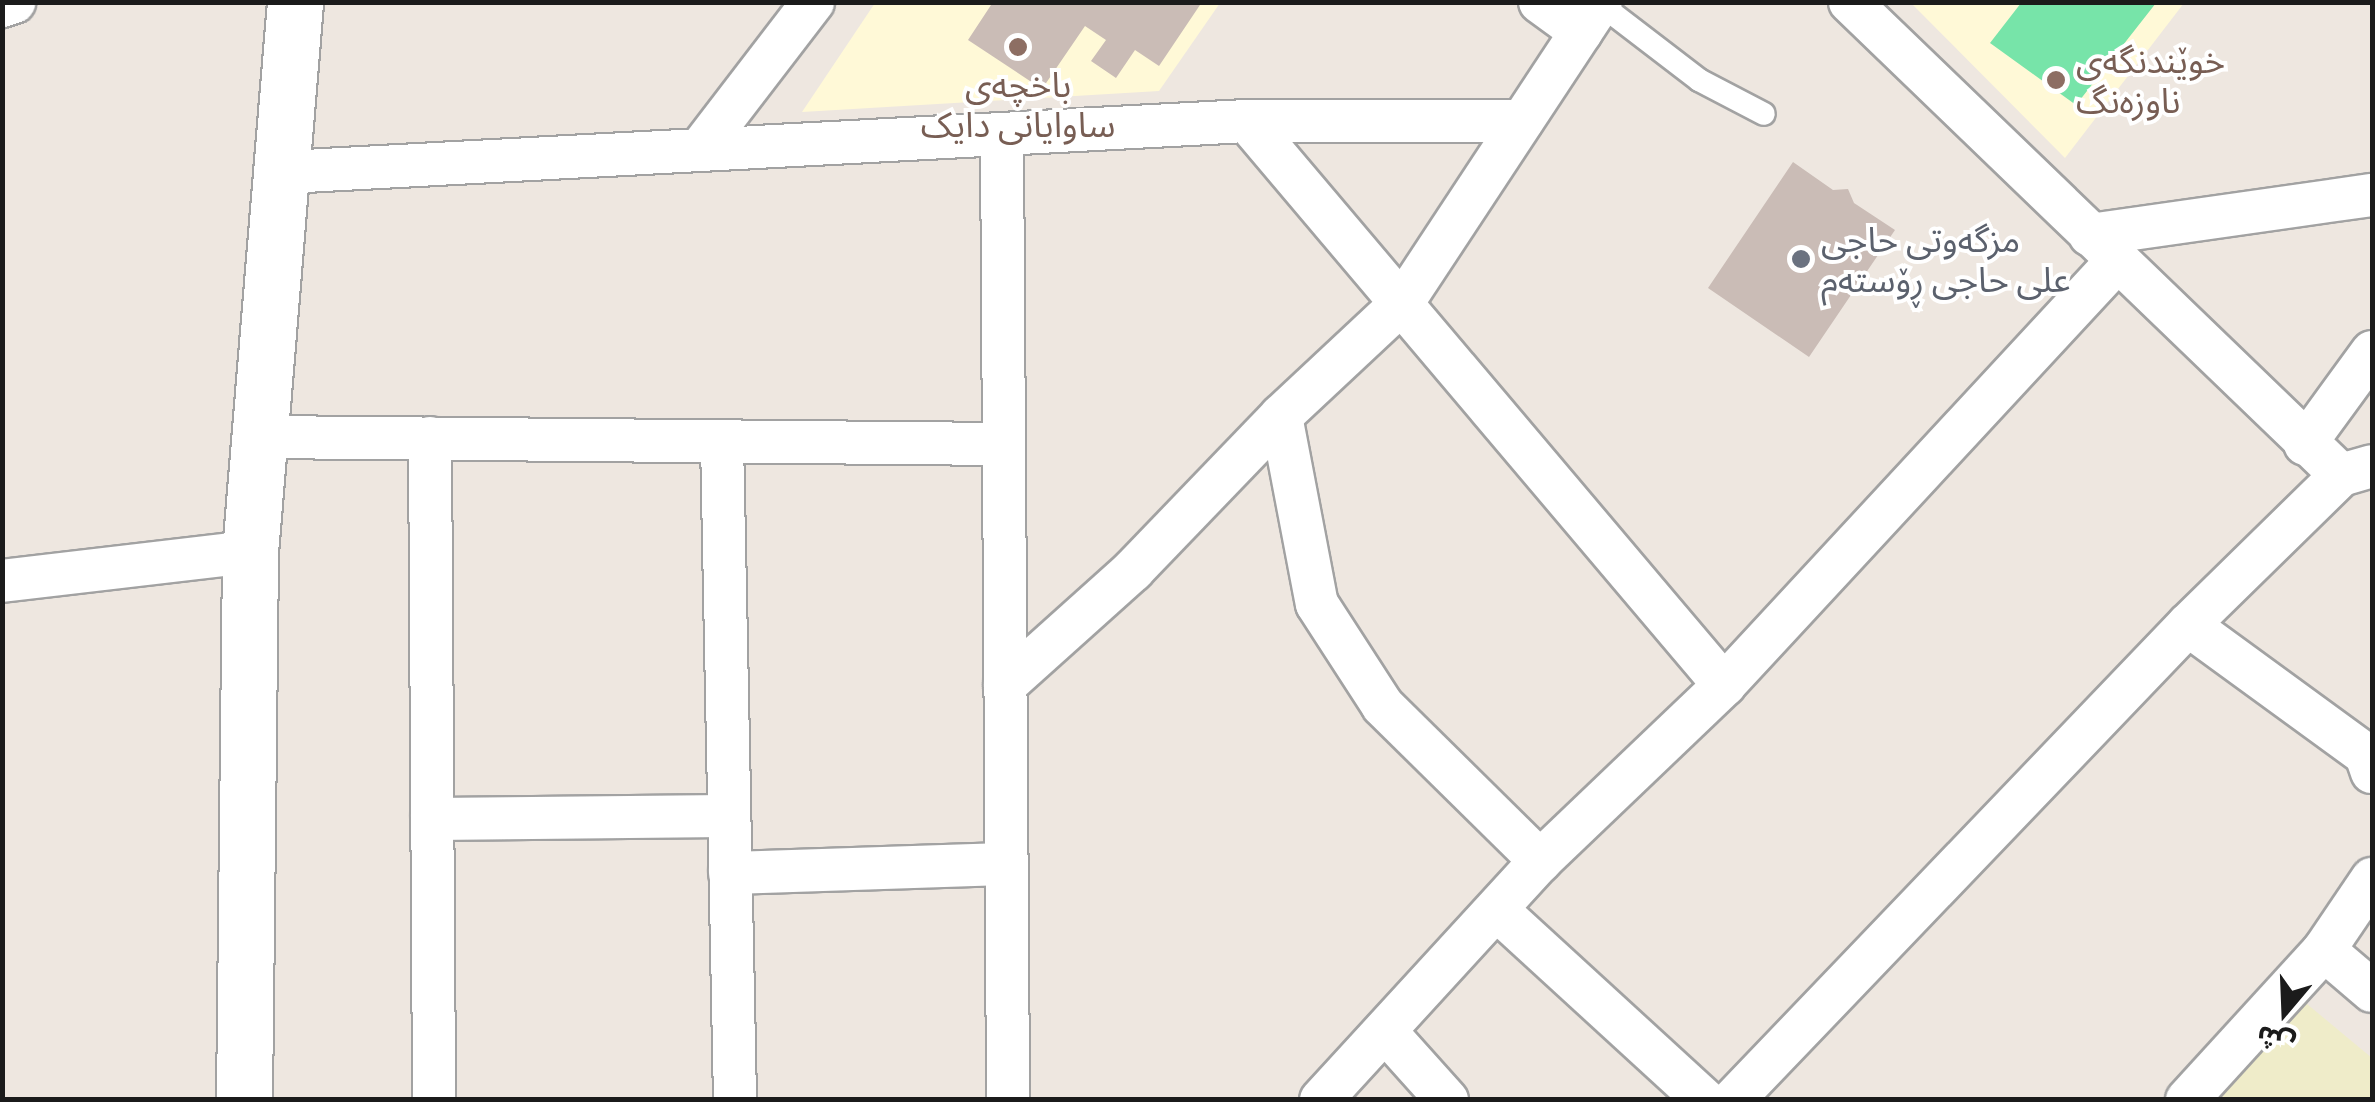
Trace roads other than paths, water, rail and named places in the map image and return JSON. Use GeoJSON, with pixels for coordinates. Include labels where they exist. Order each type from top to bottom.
{"type":"FeatureCollection","features":[{"type":"Feature","properties":{"kind":"street"},"geometry":{"type":"LineString","coordinates":[[2,6],[14,2]]}},
{"type":"Feature","properties":{"kind":"street"},"geometry":{"type":"LineString","coordinates":[[244,1100],[250,552],[286,172],[295,2]]}},
{"type":"Feature","properties":{"kind":"street"},"geometry":{"type":"LineString","coordinates":[[700,148],[813,2]]}},
{"type":"Feature","properties":{"kind":"street"},"geometry":{"type":"LineString","coordinates":[[1005,685],[1133,570],[1281,416],[1403,302],[1594,13],[1540,2]]}},
{"type":"Feature","properties":{"kind":"street"},"geometry":{"type":"LineString","coordinates":[[1734,1100],[2188,625],[2356,470],[2306,444],[1850,2]]}},
{"type":"Feature","properties":{"kind":"street"},"geometry":{"type":"LineString","coordinates":[[286,172],[700,148],[1002,138],[1247,121],[1522,120]]}},
{"type":"Feature","properties":{"kind":"street"},"geometry":{"type":"LineString","coordinates":[[1247,121],[1724,685]]}},
{"type":"Feature","properties":{"kind":"street"},"geometry":{"type":"LineString","coordinates":[[1002,138],[1008,1100]]}},
{"type":"Feature","properties":{"kind":"street"},"geometry":{"type":"LineString","coordinates":[[1321,1100],[1540,861],[1724,685],[2104,248],[2372,195]]}},
{"type":"Feature","properties":{"kind":"street"},"geometry":{"type":"LineString","coordinates":[[2306,444],[2372,352]]}},
{"type":"Feature","properties":{"kind":"street"},"geometry":{"type":"LineString","coordinates":[[1281,416],[1318,604],[1383,706],[1540,861]]}},
{"type":"Feature","properties":{"kind":"street"},"geometry":{"type":"LineString","coordinates":[[262,436],[1004,444]]}},
{"type":"Feature","properties":{"kind":"street"},"geometry":{"type":"LineString","coordinates":[[430,438],[434,1100]]}},
{"type":"Feature","properties":{"kind":"street"},"geometry":{"type":"LineString","coordinates":[[722,441],[734,1100]]}},
{"type":"Feature","properties":{"kind":"street"},"geometry":{"type":"LineString","coordinates":[[2,581],[250,552]]}},
{"type":"Feature","properties":{"kind":"street"},"geometry":{"type":"LineString","coordinates":[[2188,625],[2366,756],[2372,772]]}},
{"type":"Feature","properties":{"kind":"street"},"geometry":{"type":"LineString","coordinates":[[432,819],[729,816]]}},
{"type":"Feature","properties":{"kind":"street"},"geometry":{"type":"LineString","coordinates":[[730,873],[1006,864]]}},
{"type":"Feature","properties":{"kind":"street"},"geometry":{"type":"LineString","coordinates":[[2187,1100],[2324,950],[2372,879]]}},
{"type":"Feature","properties":{"kind":"street"},"geometry":{"type":"LineString","coordinates":[[1498,911],[1692,1096]]}},
{"type":"Feature","properties":{"kind":"street"},"geometry":{"type":"LineString","coordinates":[[2324,950],[2372,991]]}},
{"type":"Feature","properties":{"kind":"street"},"geometry":{"type":"LineString","coordinates":[[1385,1031],[1447,1100]]}},
{"type":"Feature","properties":{"kind":"lane"},"geometry":{"type":"LineString","coordinates":[[1594,13],[1699,80],[1764,114]]}},
{"type":"Feature","properties":{"kind":"place","name":"باخچەی ساوایانی دایک"},"geometry":{"type":"Point","coordinates":[1018,47]}},
{"type":"Feature","properties":{"kind":"place","name":"خوێندنگەی ناوزەنگ"},"geometry":{"type":"Point","coordinates":[2056,80]}},
{"type":"Feature","properties":{"kind":"place","name":"مزگەوتی حاجی علی حاجی ڕۆستەم"},"geometry":{"type":"Point","coordinates":[1801,259]}}]}
